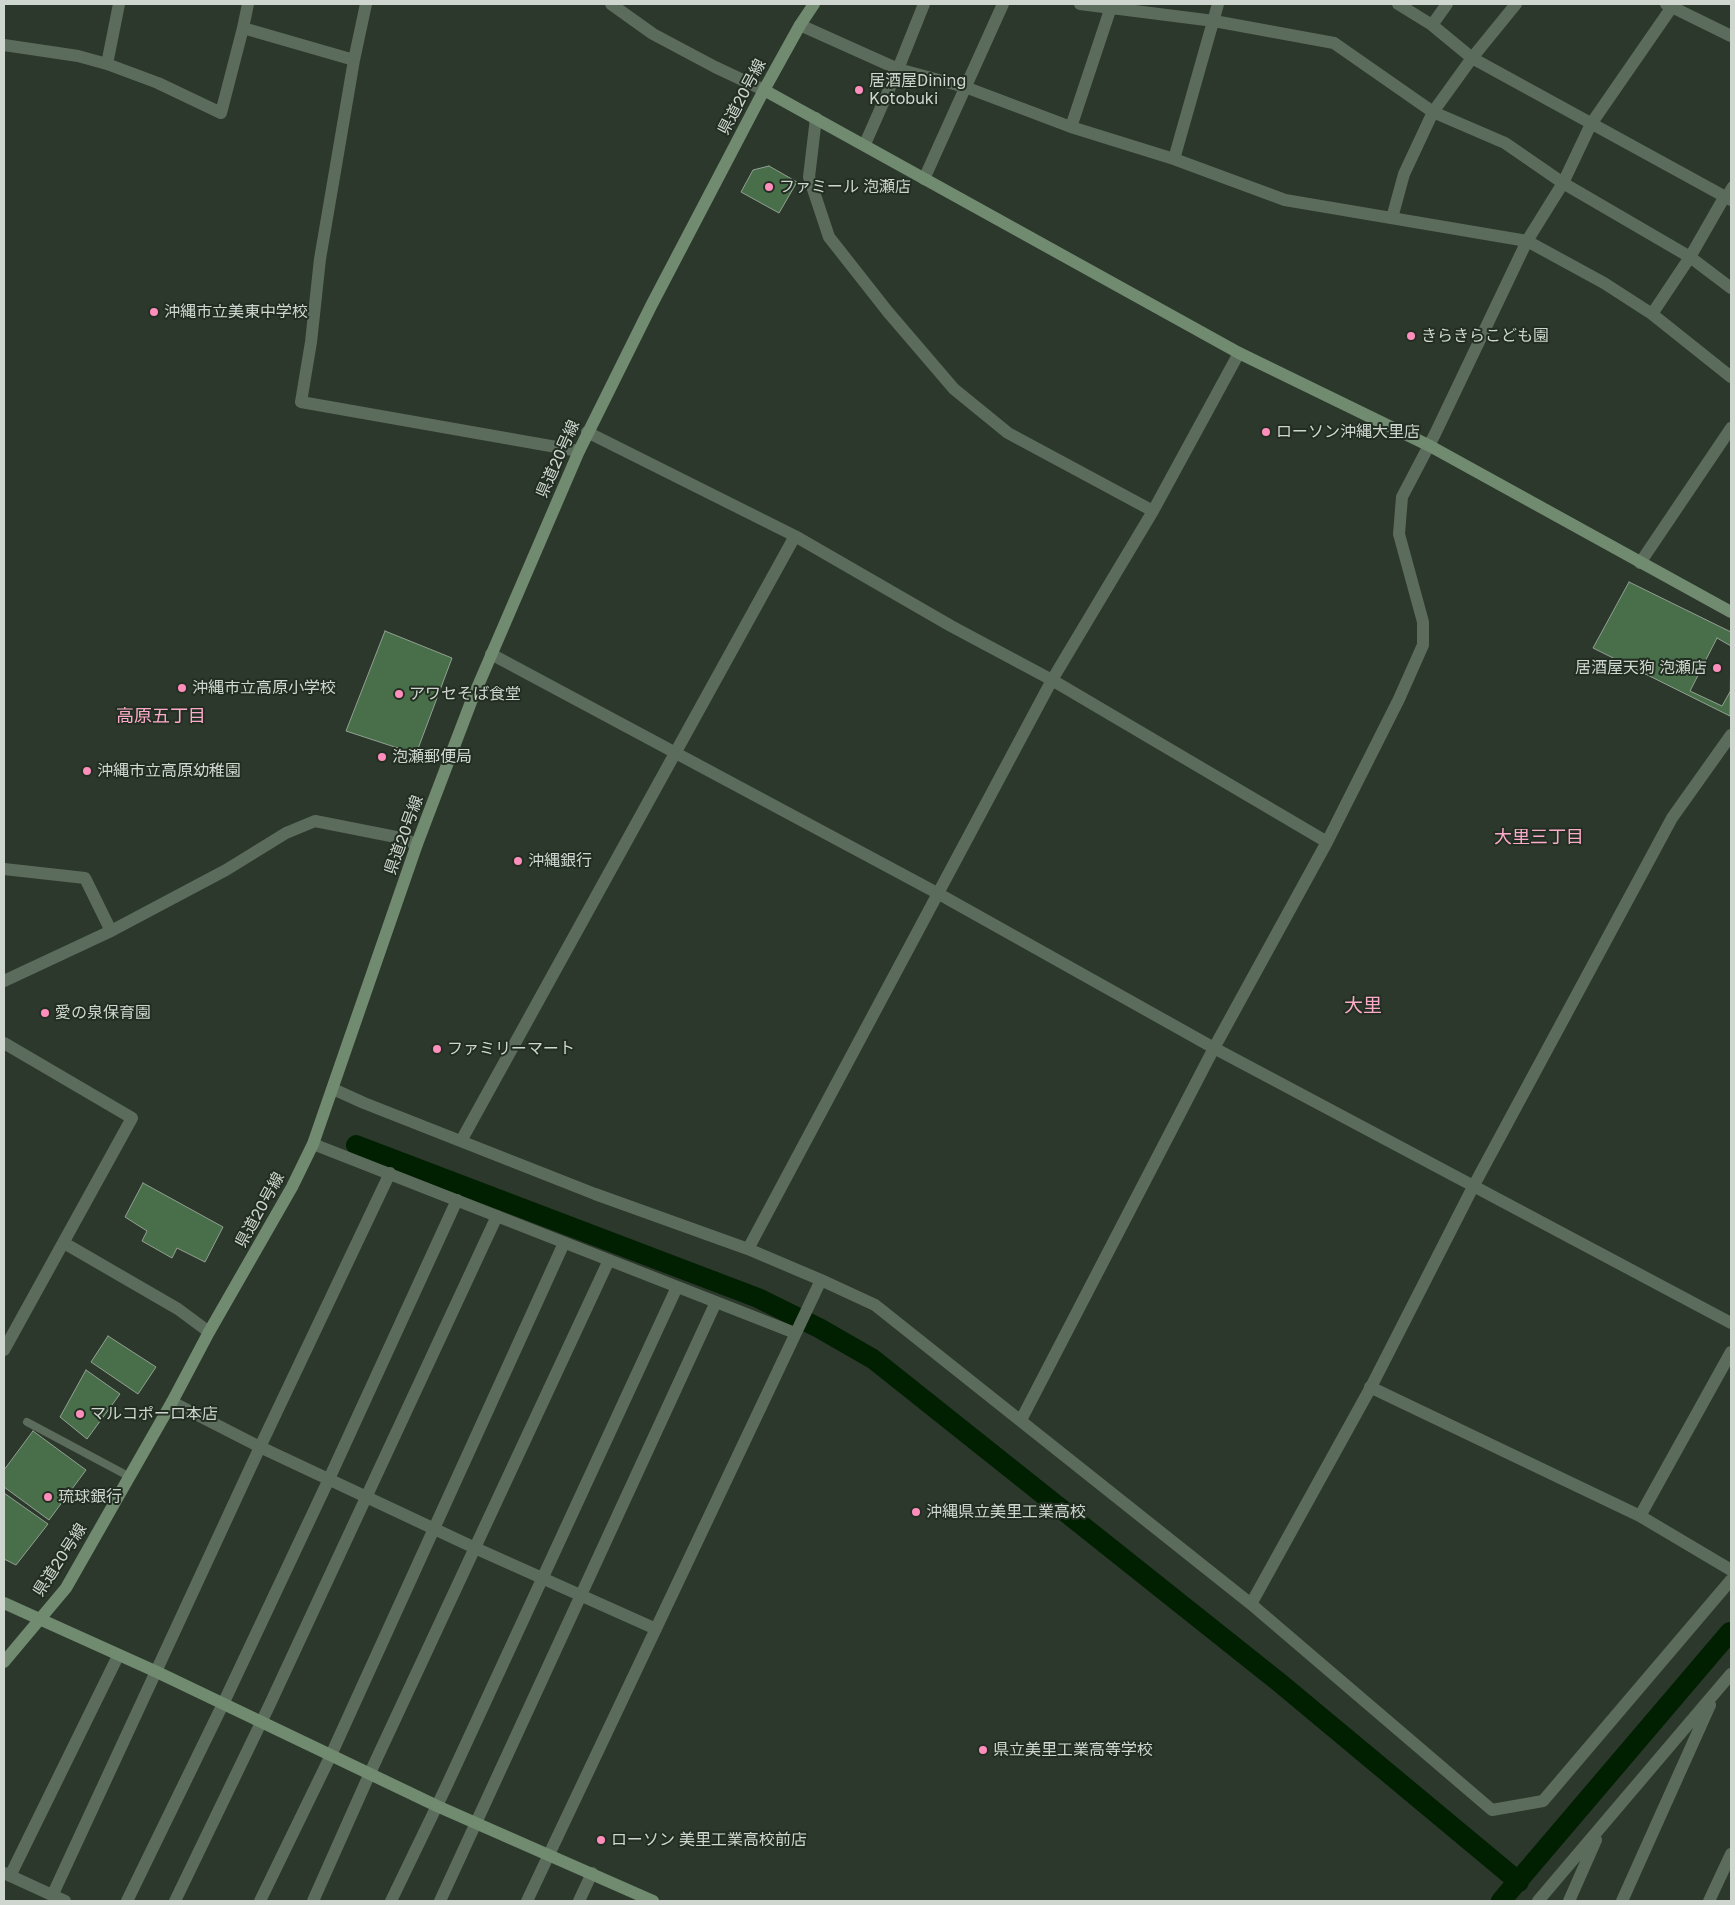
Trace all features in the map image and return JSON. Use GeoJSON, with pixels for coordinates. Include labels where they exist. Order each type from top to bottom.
{"type":"FeatureCollection","features":[{"type":"Feature","properties":{"kind":"main road","name":"県道20号線"},"geometry":{"type":"LineString","coordinates":[[4,1662],[66,1588],[292,1187],[313,1144],[417,844],[491,654],[587,432],[764,90],[800,25],[814,4]]}},
{"type":"Feature","properties":{"kind":"main road"},"geometry":{"type":"LineString","coordinates":[[764,90],[865,144],[924,179],[1239,353],[1430,446],[1731,612]]}},
{"type":"Feature","properties":{"kind":"main road"},"geometry":{"type":"LineString","coordinates":[[4,1604],[157,1672],[437,1806],[653,1901]]}},
{"type":"Feature","properties":{"kind":"street"},"geometry":{"type":"LineString","coordinates":[[107,64],[119,4]]}},
{"type":"Feature","properties":{"kind":"street"},"geometry":{"type":"LineString","coordinates":[[4,46],[78,56],[107,64],[158,83],[221,113],[248,4]]}},
{"type":"Feature","properties":{"kind":"street"},"geometry":{"type":"LineString","coordinates":[[366,4],[354,60],[320,259],[311,342],[301,402],[579,451]]}},
{"type":"Feature","properties":{"kind":"street"},"geometry":{"type":"LineString","coordinates":[[611,4],[653,34],[715,67],[764,90]]}},
{"type":"Feature","properties":{"kind":"street"},"geometry":{"type":"LineString","coordinates":[[865,144],[924,4]]}},
{"type":"Feature","properties":{"kind":"street"},"geometry":{"type":"LineString","coordinates":[[924,179],[1003,4]]}},
{"type":"Feature","properties":{"kind":"street"},"geometry":{"type":"LineString","coordinates":[[1080,4],[1112,6],[1214,21],[1334,43],[1432,112],[1506,143],[1563,183],[1690,257],[1731,288]]}},
{"type":"Feature","properties":{"kind":"street"},"geometry":{"type":"LineString","coordinates":[[1174,159],[1218,4]]}},
{"type":"Feature","properties":{"kind":"street"},"geometry":{"type":"LineString","coordinates":[[1398,4],[1432,25],[1472,58],[1591,124],[1729,194],[1652,314]]}},
{"type":"Feature","properties":{"kind":"street"},"geometry":{"type":"LineString","coordinates":[[1432,25],[1447,4]]}},
{"type":"Feature","properties":{"kind":"street"},"geometry":{"type":"LineString","coordinates":[[1392,218],[1404,174],[1432,112],[1472,58],[1516,4]]}},
{"type":"Feature","properties":{"kind":"street"},"geometry":{"type":"LineString","coordinates":[[1020,1420],[1214,1048],[1327,842],[1399,699],[1423,645],[1423,622],[1398,534],[1402,497],[1430,446],[1527,241],[1563,183],[1591,124],[1670,5],[1731,36]]}},
{"type":"Feature","properties":{"kind":"street"},"geometry":{"type":"LineString","coordinates":[[1071,127],[1112,6]]}},
{"type":"Feature","properties":{"kind":"street"},"geometry":{"type":"LineString","coordinates":[[800,25],[898,69],[965,87],[1071,127],[1174,159],[1285,200],[1527,241],[1604,283],[1652,314],[1731,377]]}},
{"type":"Feature","properties":{"kind":"street"},"geometry":{"type":"LineString","coordinates":[[243,28],[354,60]]}},
{"type":"Feature","properties":{"kind":"street"},"geometry":{"type":"LineString","coordinates":[[816,118],[808,177],[829,237],[888,312],[954,390],[1008,433],[1153,511]]}},
{"type":"Feature","properties":{"kind":"street"},"geometry":{"type":"LineString","coordinates":[[748,1249],[1052,680],[1153,511],[1239,353]]}},
{"type":"Feature","properties":{"kind":"street"},"geometry":{"type":"LineString","coordinates":[[1640,563],[1731,428]]}},
{"type":"Feature","properties":{"kind":"street"},"geometry":{"type":"LineString","coordinates":[[587,432],[795,536],[951,626],[1052,680],[1327,842]]}},
{"type":"Feature","properties":{"kind":"street"},"geometry":{"type":"LineString","coordinates":[[461,1141],[795,536]]}},
{"type":"Feature","properties":{"kind":"street"},"geometry":{"type":"LineString","coordinates":[[491,654],[674,754],[939,894],[1214,1048],[1731,1323]]}},
{"type":"Feature","properties":{"kind":"street"},"geometry":{"type":"LineString","coordinates":[[1252,1604],[1333,1452],[1370,1388],[1473,1187],[1672,818],[1731,735]]}},
{"type":"Feature","properties":{"kind":"street"},"geometry":{"type":"LineString","coordinates":[[4,981],[111,931],[226,870],[286,832],[315,821],[396,837],[417,844]]}},
{"type":"Feature","properties":{"kind":"street"},"geometry":{"type":"LineString","coordinates":[[4,870],[85,878],[111,931]]}},
{"type":"Feature","properties":{"kind":"street"},"geometry":{"type":"LineString","coordinates":[[4,1043],[132,1118],[4,1350]]}},
{"type":"Feature","properties":{"kind":"street"},"geometry":{"type":"LineString","coordinates":[[333,1089],[594,1194],[748,1249],[875,1305],[1252,1604],[1492,1810],[1543,1801],[1731,1580]]}},
{"type":"Feature","properties":{"kind":"street"},"geometry":{"type":"LineString","coordinates":[[313,1144],[794,1333]]}},
{"type":"Feature","properties":{"kind":"street"},"geometry":{"type":"LineString","coordinates":[[52,1896],[260,1447],[390,1173]]}},
{"type":"Feature","properties":{"kind":"street"},"geometry":{"type":"LineString","coordinates":[[127,1901],[328,1479],[457,1200]]}},
{"type":"Feature","properties":{"kind":"street"},"geometry":{"type":"LineString","coordinates":[[175,1901],[262,1722],[497,1216]]}},
{"type":"Feature","properties":{"kind":"street"},"geometry":{"type":"LineString","coordinates":[[64,1243],[178,1309],[210,1332]]}},
{"type":"Feature","properties":{"kind":"street"},"geometry":{"type":"LineString","coordinates":[[260,1901],[331,1755],[564,1243]]}},
{"type":"Feature","properties":{"kind":"street"},"geometry":{"type":"LineString","coordinates":[[313,1901],[370,1773],[609,1260]]}},
{"type":"Feature","properties":{"kind":"street"},"geometry":{"type":"LineString","coordinates":[[527,1901],[794,1333],[821,1280]]}},
{"type":"Feature","properties":{"kind":"street"},"geometry":{"type":"LineString","coordinates":[[391,1901],[543,1579],[677,1287]]}},
{"type":"Feature","properties":{"kind":"street"},"geometry":{"type":"LineString","coordinates":[[440,1901],[716,1302]]}},
{"type":"Feature","properties":{"kind":"street"},"geometry":{"type":"LineString","coordinates":[[1640,1516],[1731,1352]]}},
{"type":"Feature","properties":{"kind":"street"},"geometry":{"type":"LineString","coordinates":[[1370,1388],[1640,1516],[1731,1570]]}},
{"type":"Feature","properties":{"kind":"street"},"geometry":{"type":"LineString","coordinates":[[172,1402],[260,1447],[475,1548],[656,1629]]}},
{"type":"Feature","properties":{"kind":"street"},"geometry":{"type":"LineString","coordinates":[[65,1901],[7,1874],[118,1656]]}},
{"type":"Feature","properties":{"kind":"street"},"geometry":{"type":"LineString","coordinates":[[1538,1901],[1731,1674]]}},
{"type":"Feature","properties":{"kind":"street"},"geometry":{"type":"LineString","coordinates":[[1622,1901],[1716,1692]]}},
{"type":"Feature","properties":{"kind":"street"},"geometry":{"type":"LineString","coordinates":[[1569,1901],[1601,1828]]}},
{"type":"Feature","properties":{"kind":"street"},"geometry":{"type":"LineString","coordinates":[[1709,1901],[1731,1854]]}},
{"type":"Feature","properties":{"kind":"street"},"geometry":{"type":"LineString","coordinates":[[579,1901],[592,1873]]}},
{"type":"Feature","properties":{"kind":"lane"},"geometry":{"type":"LineString","coordinates":[[27,1422],[130,1477]]}},
{"type":"Feature","properties":{"kind":"building","name":"ファミール 泡瀬店"},"geometry":{"type":"Polygon","coordinates":[[[769,166],[797,182],[779,213],[741,192],[753,170],[769,166]]]}},
{"type":"Feature","properties":{"kind":"building","name":"居酒屋天狗 泡瀬店"},"geometry":{"type":"Polygon","coordinates":[[[1629,582],[1731,632],[1730,716],[1593,648],[1629,582]]]}},
{"type":"Feature","properties":{"kind":"building","name":"アワセそば食堂"},"geometry":{"type":"Polygon","coordinates":[[[385,631],[452,658],[416,754],[346,731],[385,631]]]}},
{"type":"Feature","properties":{"kind":"building","name":"居酒屋天狗 泡瀬店"},"geometry":{"type":"Polygon","coordinates":[[[1717,638],[1731,646],[1731,690],[1722,706],[1690,691],[1717,638]]]}},
{"type":"Feature","properties":{"kind":"building"},"geometry":{"type":"Polygon","coordinates":[[[143,1183],[223,1227],[205,1262],[177,1248],[172,1258],[142,1241],[147,1231],[125,1217],[143,1183]]]}},
{"type":"Feature","properties":{"kind":"building"},"geometry":{"type":"Polygon","coordinates":[[[108,1336],[156,1367],[138,1394],[91,1362],[108,1336]]]}},
{"type":"Feature","properties":{"kind":"building"},"geometry":{"type":"Polygon","coordinates":[[[86,1370],[120,1394],[87,1439],[60,1417],[86,1370]]]}},
{"type":"Feature","properties":{"kind":"building"},"geometry":{"type":"Polygon","coordinates":[[[33,1431],[86,1470],[49,1520],[4,1487],[4,1470],[33,1431]]]}},
{"type":"Feature","properties":{"kind":"building"},"geometry":{"type":"Polygon","coordinates":[[[4,1493],[48,1524],[16,1565],[4,1559],[4,1493]]]}},
{"type":"Feature","properties":{"kind":"waterway"},"geometry":{"type":"LineString","coordinates":[[356,1145],[758,1298],[819,1328],[873,1359],[1280,1683],[1519,1882]]}},
{"type":"Feature","properties":{"kind":"waterway"},"geometry":{"type":"LineString","coordinates":[[1501,1901],[1731,1633]]}},
{"type":"Feature","properties":{"kind":"place","name":"居酒屋Dining Kotobuki"},"geometry":{"type":"Point","coordinates":[859,90]}},
{"type":"Feature","properties":{"kind":"place","name":"ファミール 泡瀬店"},"geometry":{"type":"Point","coordinates":[769,187]}},
{"type":"Feature","properties":{"kind":"place","name":"沖縄市立美東中学校"},"geometry":{"type":"Point","coordinates":[154,312]}},
{"type":"Feature","properties":{"kind":"place","name":"きらきらこども園"},"geometry":{"type":"Point","coordinates":[1411,336]}},
{"type":"Feature","properties":{"kind":"place","name":"ローソン沖縄大里店"},"geometry":{"type":"Point","coordinates":[1266,432]}},
{"type":"Feature","properties":{"kind":"place","name":"居酒屋天狗 泡瀬店"},"geometry":{"type":"Point","coordinates":[1717,668]}},
{"type":"Feature","properties":{"kind":"place","name":"沖縄市立高原小学校"},"geometry":{"type":"Point","coordinates":[182,688]}},
{"type":"Feature","properties":{"kind":"place","name":"アワセそば食堂"},"geometry":{"type":"Point","coordinates":[399,694]}},
{"type":"Feature","properties":{"kind":"place","name":"泡瀬郵便局"},"geometry":{"type":"Point","coordinates":[382,757]}},
{"type":"Feature","properties":{"kind":"place","name":"沖縄市立高原幼稚園"},"geometry":{"type":"Point","coordinates":[87,771]}},
{"type":"Feature","properties":{"kind":"place","name":"沖縄銀行"},"geometry":{"type":"Point","coordinates":[518,861]}},
{"type":"Feature","properties":{"kind":"place","name":"愛の泉保育園"},"geometry":{"type":"Point","coordinates":[45,1013]}},
{"type":"Feature","properties":{"kind":"place","name":"ファミリーマート"},"geometry":{"type":"Point","coordinates":[437,1049]}},
{"type":"Feature","properties":{"kind":"place","name":"マルコポーロ本店"},"geometry":{"type":"Point","coordinates":[80,1414]}},
{"type":"Feature","properties":{"kind":"place","name":"琉球銀行"},"geometry":{"type":"Point","coordinates":[48,1497]}},
{"type":"Feature","properties":{"kind":"place","name":"沖縄県立美里工業高校"},"geometry":{"type":"Point","coordinates":[916,1512]}},
{"type":"Feature","properties":{"kind":"place","name":"県立美里工業高等学校"},"geometry":{"type":"Point","coordinates":[983,1750]}},
{"type":"Feature","properties":{"kind":"place","name":"ローソン 美里工業高校前店"},"geometry":{"type":"Point","coordinates":[601,1840]}},
{"type":"Feature","properties":{"kind":"district","name":"高原五丁目"},"geometry":{"type":"Point","coordinates":[161,716]}},
{"type":"Feature","properties":{"kind":"district","name":"大里三丁目"},"geometry":{"type":"Point","coordinates":[1539,837]}},
{"type":"Feature","properties":{"kind":"district","name":"大里"},"geometry":{"type":"Point","coordinates":[1363,1006]}}]}
